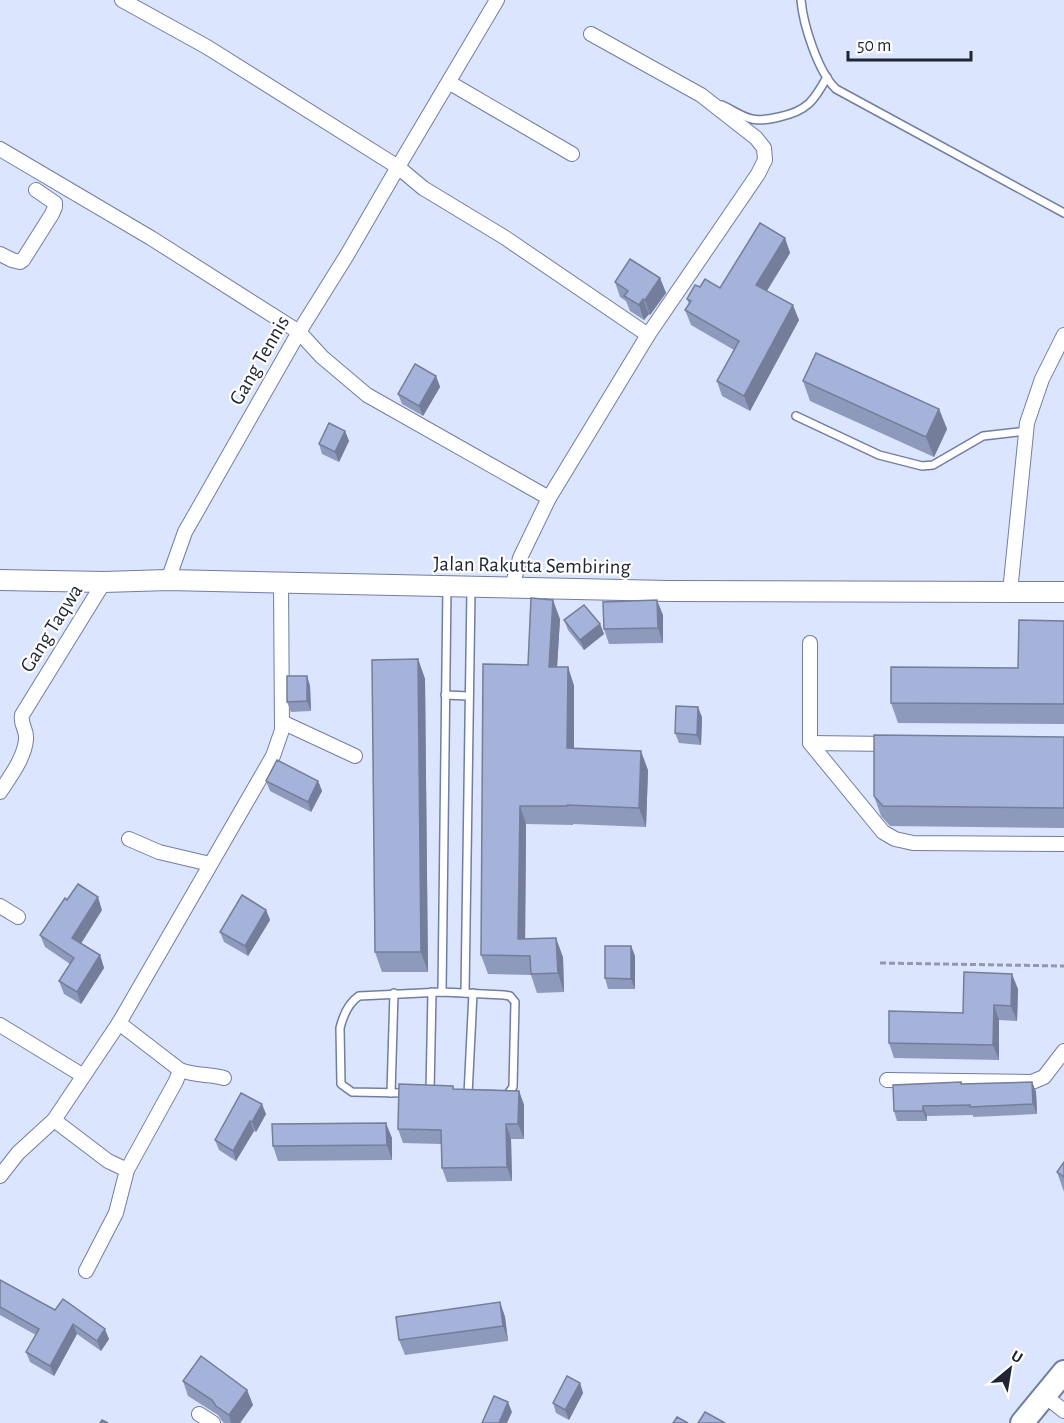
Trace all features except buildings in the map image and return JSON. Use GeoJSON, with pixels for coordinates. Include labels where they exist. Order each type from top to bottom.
{"type":"FeatureCollection","features":[{"type":"Feature","properties":{"kind":"highway"},"geometry":{"type":"LineString","coordinates":[[1022,1423],[1064,1372]]}},
{"type":"Feature","properties":{"kind":"main road","name":"Jalan Rakutta Sembiring"},"geometry":{"type":"LineString","coordinates":[[0,580],[104,582],[168,580],[668,591],[1064,592]]}},
{"type":"Feature","properties":{"kind":"street"},"geometry":{"type":"LineString","coordinates":[[122,0],[207,47],[398,167],[423,188],[504,237],[648,335]]}},
{"type":"Feature","properties":{"kind":"street","name":"Gang Tennis"},"geometry":{"type":"LineString","coordinates":[[168,580],[185,532],[299,332],[450,83],[497,0]]}},
{"type":"Feature","properties":{"kind":"street"},"geometry":{"type":"LineString","coordinates":[[512,587],[520,558],[549,498],[648,335],[758,174],[765,160],[764,148],[756,138],[701,95],[591,34]]}},
{"type":"Feature","properties":{"kind":"street"},"geometry":{"type":"LineString","coordinates":[[450,83],[572,154]]}},
{"type":"Feature","properties":{"kind":"street"},"geometry":{"type":"LineString","coordinates":[[0,149],[171,250],[299,332],[322,357],[367,395],[549,498]]}},
{"type":"Feature","properties":{"kind":"street"},"geometry":{"type":"LineString","coordinates":[[0,254],[12,260],[20,262],[23,260],[56,207],[55,203],[36,190]]}},
{"type":"Feature","properties":{"kind":"street"},"geometry":{"type":"LineString","coordinates":[[1010,592],[1027,431],[1041,379],[1064,334]]}},
{"type":"Feature","properties":{"kind":"street","name":"Gang Taqwa"},"geometry":{"type":"LineString","coordinates":[[0,792],[24,750],[27,736],[21,721],[22,715],[104,582]]}},
{"type":"Feature","properties":{"kind":"street"},"geometry":{"type":"LineString","coordinates":[[0,1176],[18,1153],[54,1120],[119,1023],[273,756],[282,730],[281,582]]}},
{"type":"Feature","properties":{"kind":"street"},"geometry":{"type":"LineString","coordinates":[[810,643],[810,743],[883,832],[895,839],[913,843],[1064,844]]}},
{"type":"Feature","properties":{"kind":"street"},"geometry":{"type":"LineString","coordinates":[[282,722],[355,756]]}},
{"type":"Feature","properties":{"kind":"street"},"geometry":{"type":"LineString","coordinates":[[810,743],[903,744]]}},
{"type":"Feature","properties":{"kind":"street"},"geometry":{"type":"LineString","coordinates":[[129,839],[159,852],[210,864]]}},
{"type":"Feature","properties":{"kind":"street"},"geometry":{"type":"LineString","coordinates":[[0,906],[18,917]]}},
{"type":"Feature","properties":{"kind":"street"},"geometry":{"type":"LineString","coordinates":[[119,1023],[180,1070],[196,1076],[224,1078]]}},
{"type":"Feature","properties":{"kind":"street"},"geometry":{"type":"LineString","coordinates":[[0,1025],[82,1075]]}},
{"type":"Feature","properties":{"kind":"street"},"geometry":{"type":"LineString","coordinates":[[887,1080],[1032,1082],[1044,1077],[1064,1051]]}},
{"type":"Feature","properties":{"kind":"street"},"geometry":{"type":"LineString","coordinates":[[86,1271],[116,1213],[127,1170],[180,1070]]}},
{"type":"Feature","properties":{"kind":"street"},"geometry":{"type":"LineString","coordinates":[[54,1120],[108,1161],[127,1170]]}},
{"type":"Feature","properties":{"kind":"street"},"geometry":{"type":"LineString","coordinates":[[1045,1396],[1064,1411]]}},
{"type":"Feature","properties":{"kind":"street"},"geometry":{"type":"LineString","coordinates":[[199,1414],[213,1423]]}},
{"type":"Feature","properties":{"kind":"lane"},"geometry":{"type":"LineString","coordinates":[[801,0],[813,48],[827,77],[836,89],[1064,213]]}},
{"type":"Feature","properties":{"kind":"lane"},"geometry":{"type":"LineString","coordinates":[[701,95],[749,119],[762,120],[796,113],[807,107],[818,95],[827,77]]}},
{"type":"Feature","properties":{"kind":"lane"},"geometry":{"type":"LineString","coordinates":[[796,416],[879,455],[921,466],[933,465],[983,436],[1027,431]]}},
{"type":"Feature","properties":{"kind":"lane"},"geometry":{"type":"LineString","coordinates":[[442,992],[447,587]]}},
{"type":"Feature","properties":{"kind":"lane"},"geometry":{"type":"LineString","coordinates":[[465,993],[471,587]]}},
{"type":"Feature","properties":{"kind":"lane"},"geometry":{"type":"LineString","coordinates":[[445,695],[469,696]]}},
{"type":"Feature","properties":{"kind":"lane"},"geometry":{"type":"LineString","coordinates":[[430,1094],[432,992]]}},
{"type":"Feature","properties":{"kind":"lane"},"geometry":{"type":"LineString","coordinates":[[432,992],[510,996],[515,1002],[513,1087],[507,1095],[352,1092],[341,1084],[340,1028],[342,1019],[355,999],[359,996],[432,992]]}},
{"type":"Feature","properties":{"kind":"lane"},"geometry":{"type":"LineString","coordinates":[[391,1093],[394,993]]}},
{"type":"Feature","properties":{"kind":"lane"},"geometry":{"type":"LineString","coordinates":[[468,1095],[473,993]]}},
{"type":"Feature","properties":{"kind":"path"},"geometry":{"type":"LineString","coordinates":[[880,963],[1064,966]]}}]}
